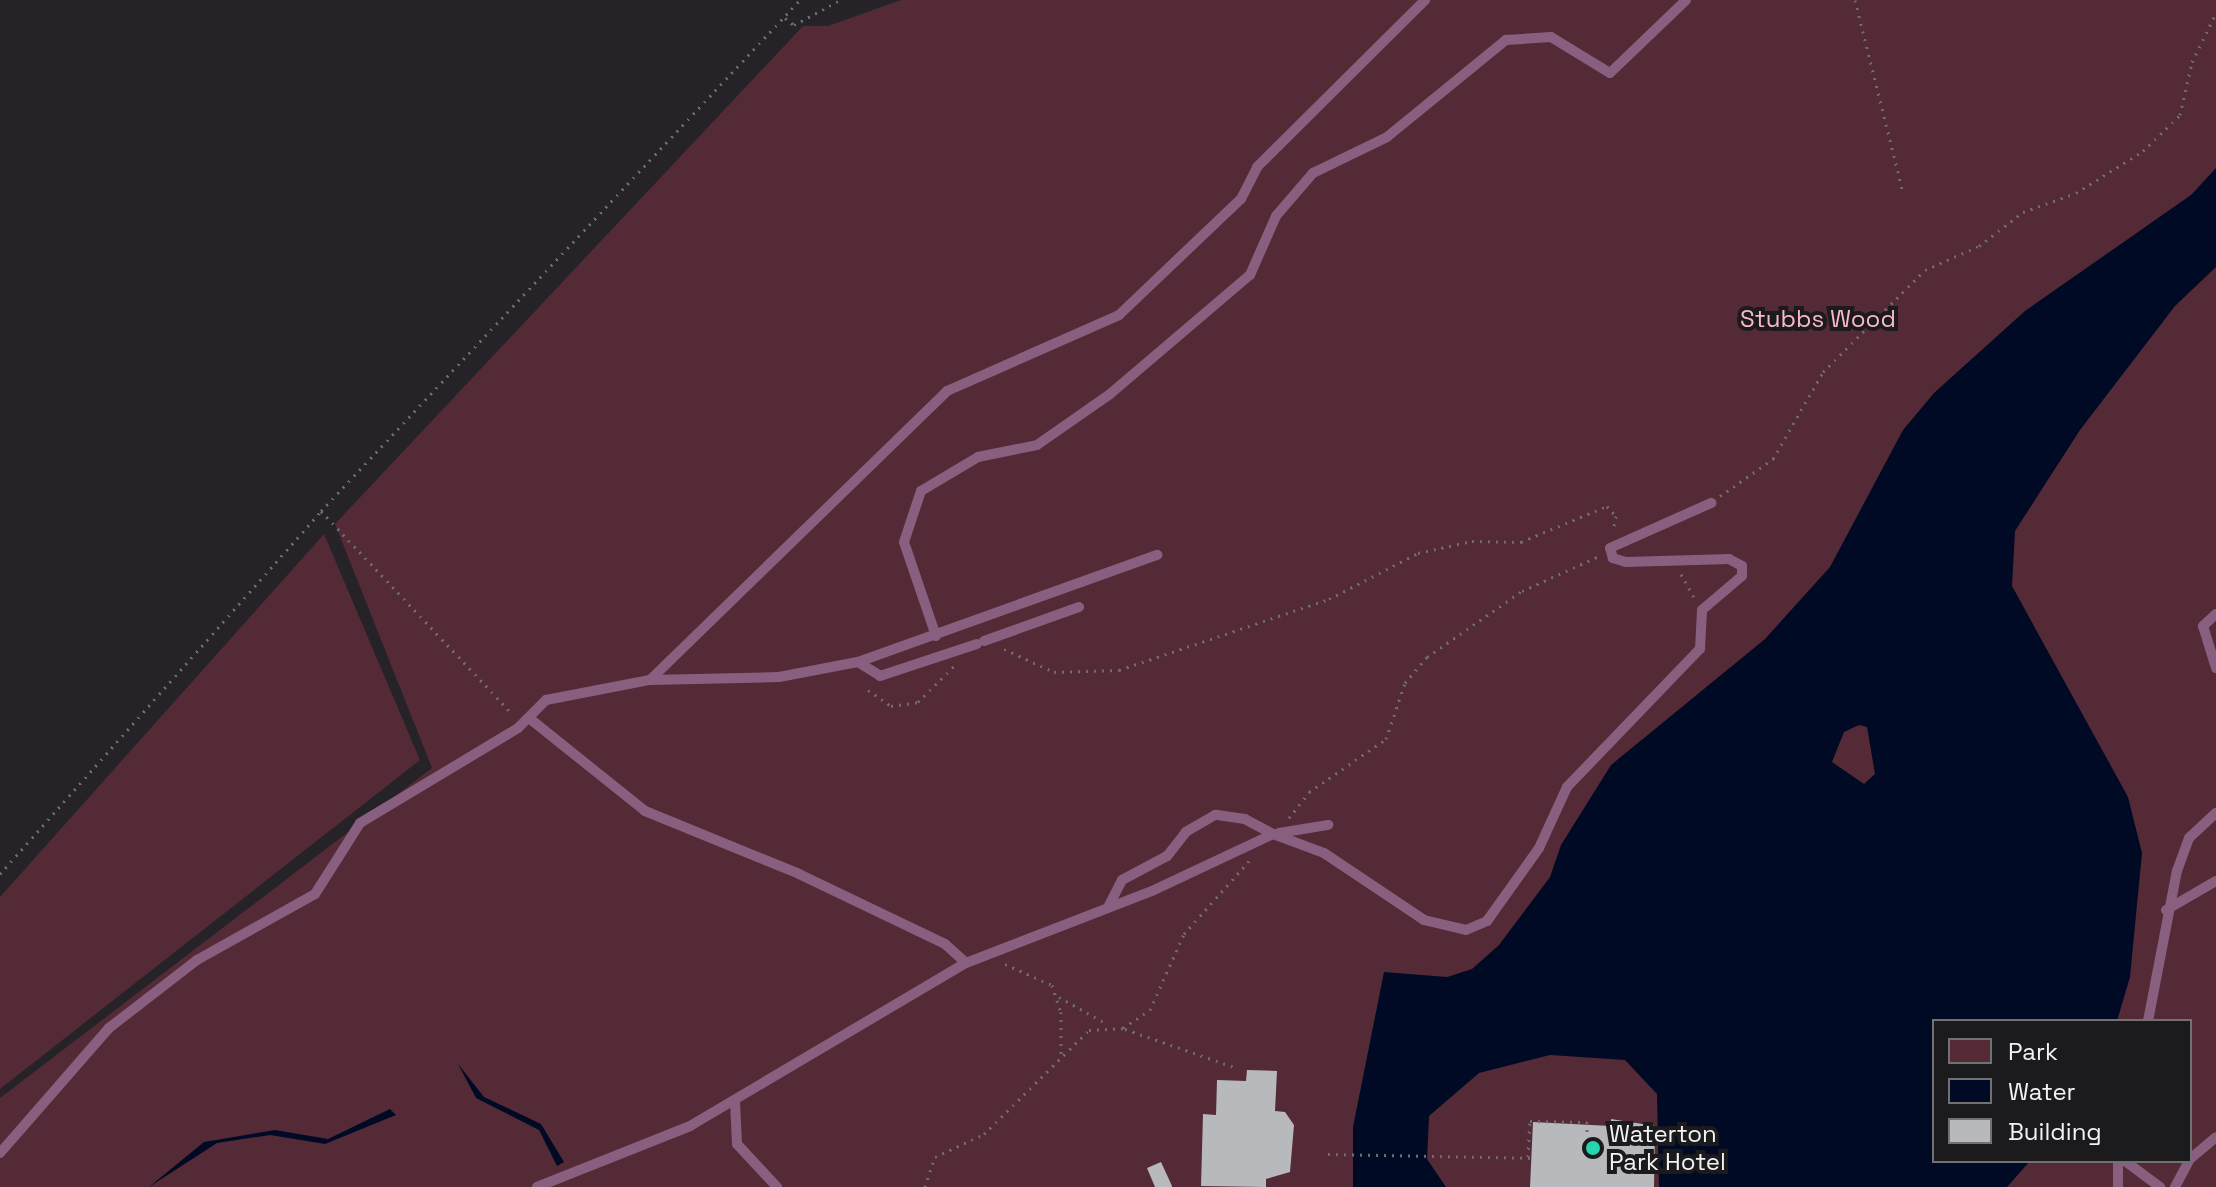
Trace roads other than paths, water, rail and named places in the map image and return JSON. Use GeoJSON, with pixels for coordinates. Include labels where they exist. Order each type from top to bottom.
{"type":"FeatureCollection","features":[{"type":"Feature","properties":{"kind":"lane"},"geometry":{"type":"LineString","coordinates":[[650,680],[947,391],[1103,326],[1138,300],[1241,199],[1275,148],[1425,0]]}},
{"type":"Feature","properties":{"kind":"lane"},"geometry":{"type":"LineString","coordinates":[[936,636],[904,542],[921,491],[978,457],[1037,445],[1110,394],[1250,275],[1276,216],[1313,173],[1387,137],[1506,40],[1551,37],[1610,73],[1686,0]]}},
{"type":"Feature","properties":{"kind":"lane"},"geometry":{"type":"LineString","coordinates":[[1108,908],[1122,880],[1167,856],[1186,832],[1215,815],[1245,819],[1273,834],[1324,853],[1424,920],[1474,929],[1517,884],[1577,775],[1700,649],[1702,610],[1742,576],[1742,566],[1729,559],[1675,564],[1617,560],[1610,548],[1711,503]]}},
{"type":"Feature","properties":{"kind":"lane"},"geometry":{"type":"LineString","coordinates":[[0,1153],[109,1028],[197,960],[315,894],[360,823],[527,720],[554,696],[650,680],[752,680],[858,662],[1157,555]]}},
{"type":"Feature","properties":{"kind":"lane"},"geometry":{"type":"LineString","coordinates":[[858,662],[867,674],[880,676],[1079,607]]}},
{"type":"Feature","properties":{"kind":"lane"},"geometry":{"type":"LineString","coordinates":[[2216,614],[2203,626],[2216,668]]}},
{"type":"Feature","properties":{"kind":"lane"},"geometry":{"type":"LineString","coordinates":[[527,720],[645,811],[799,874],[945,944],[966,963]]}},
{"type":"Feature","properties":{"kind":"lane"},"geometry":{"type":"LineString","coordinates":[[2148,1019],[2166,910],[2189,838],[2216,813]]}},
{"type":"Feature","properties":{"kind":"lane"},"geometry":{"type":"LineString","coordinates":[[537,1187],[735,1101],[966,963],[1108,908],[1273,834],[1328,825]]}},
{"type":"Feature","properties":{"kind":"lane"},"geometry":{"type":"LineString","coordinates":[[2166,910],[2216,881]]}},
{"type":"Feature","properties":{"kind":"lane"},"geometry":{"type":"LineString","coordinates":[[735,1101],[737,1144],[777,1187]]}},
{"type":"Feature","properties":{"kind":"lane"},"geometry":{"type":"LineString","coordinates":[[2192,1152],[2216,1137]]}},
{"type":"Feature","properties":{"kind":"lane"},"geometry":{"type":"LineString","coordinates":[[2118,1163],[2118,1187]]}},
{"type":"Feature","properties":{"kind":"lane"},"geometry":{"type":"LineString","coordinates":[[2128,1163],[2160,1187]]}},
{"type":"Feature","properties":{"kind":"lane"},"geometry":{"type":"LineString","coordinates":[[2175,1187],[2186,1163]]}},
{"type":"Feature","properties":{"kind":"water"},"geometry":{"type":"Polygon","coordinates":[[[2216,168],[2216,267],[2175,306],[2080,430],[2015,531],[2012,586],[2128,797],[2142,853],[2130,977],[2118,1019],[1932,1019],[1932,1163],[2028,1163],[2007,1187],[1659,1187],[1657,1094],[1625,1060],[1550,1055],[1479,1073],[1429,1116],[1427,1159],[1446,1187],[1353,1187],[1353,1127],[1384,972],[1447,977],[1472,969],[1499,945],[1550,877],[1561,845],[1611,765],[1765,639],[1830,567],[1903,430],[1934,393],[2025,311],[2191,195],[2216,168]],[[1859,725],[1844,732],[1832,762],[1864,784],[1875,774],[1867,727],[1859,725]]]}},
{"type":"Feature","properties":{"kind":"water"},"geometry":{"type":"Polygon","coordinates":[[[458,1064],[484,1097],[541,1124],[564,1162],[557,1166],[539,1130],[476,1098],[458,1064]]]}},
{"type":"Feature","properties":{"kind":"water"},"geometry":{"type":"Polygon","coordinates":[[[390,1109],[396,1115],[325,1144],[270,1135],[217,1143],[149,1187],[204,1142],[275,1130],[328,1139],[390,1109]]]}},
{"type":"Feature","properties":{"kind":"place","name":"Waterton Park Hotel"},"geometry":{"type":"Point","coordinates":[1593,1148]}},
{"type":"Feature","properties":{"kind":"park label","name":"Stubbs Wood"},"geometry":{"type":"Point","coordinates":[1818,319]}}]}
